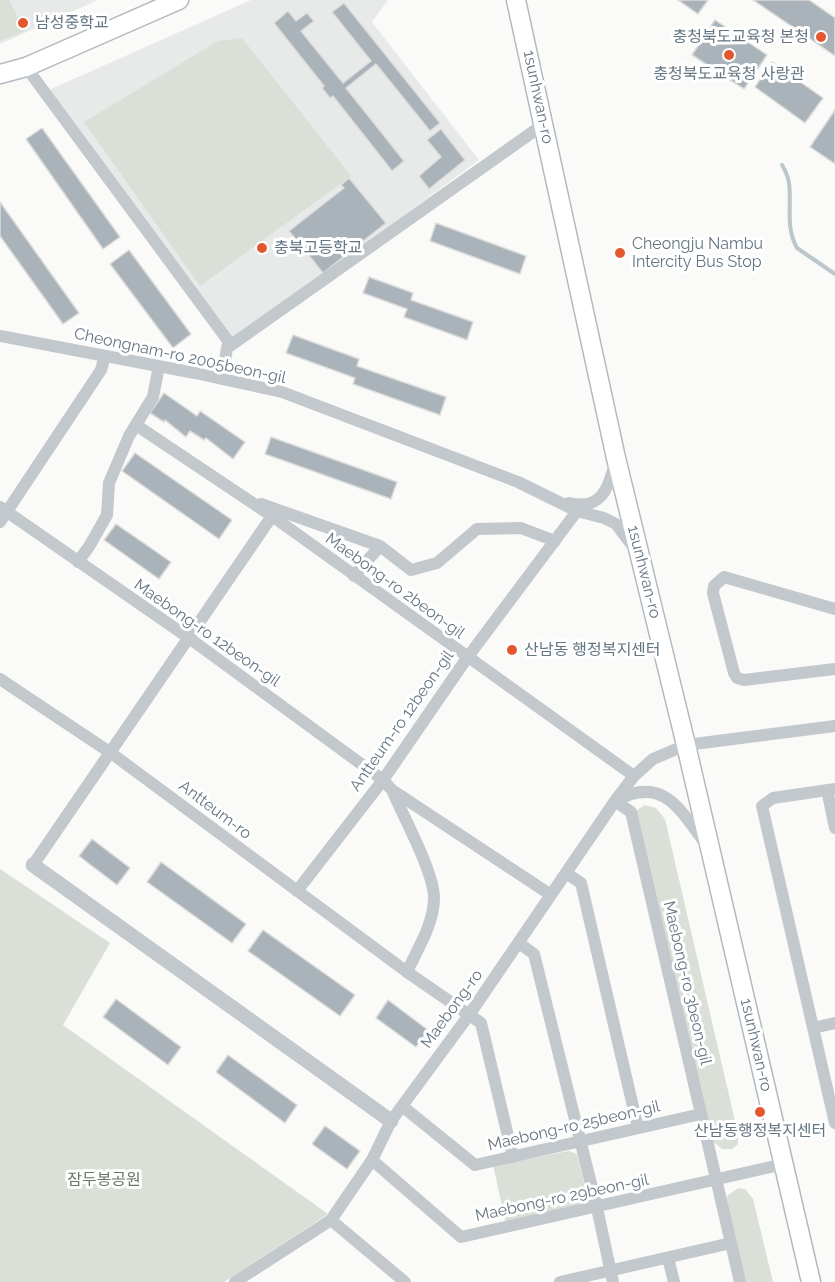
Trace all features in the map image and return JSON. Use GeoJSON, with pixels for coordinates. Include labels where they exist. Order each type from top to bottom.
{"type":"FeatureCollection","features":[{"type":"Feature","properties":{"kind":"main road"},"geometry":{"type":"LineString","coordinates":[[0,74],[26,67],[179,0]]}},
{"type":"Feature","properties":{"kind":"main road","name":"1sunhwan-ro"},"geometry":{"type":"LineString","coordinates":[[516,0],[616,458],[686,745],[811,1282]]}},
{"type":"Feature","properties":{"kind":"street"},"geometry":{"type":"LineString","coordinates":[[26,67],[229,342],[222,379]]}},
{"type":"Feature","properties":{"kind":"street"},"geometry":{"type":"LineString","coordinates":[[227,348],[544,124]]}},
{"type":"Feature","properties":{"kind":"street","name":"Cheongnam-ro 2005beon-gil"},"geometry":{"type":"LineString","coordinates":[[0,336],[282,392],[559,501]]}},
{"type":"Feature","properties":{"kind":"street"},"geometry":{"type":"LineString","coordinates":[[2,514],[101,370],[105,356]]}},
{"type":"Feature","properties":{"kind":"street"},"geometry":{"type":"LineString","coordinates":[[78,562],[107,515],[109,483],[136,425],[153,397],[159,366]]}},
{"type":"Feature","properties":{"kind":"street","name":"Maebong-ro 2beon-gil"},"geometry":{"type":"LineString","coordinates":[[136,425],[272,516],[634,776]]}},
{"type":"Feature","properties":{"kind":"street"},"geometry":{"type":"LineString","coordinates":[[559,501],[576,505],[596,500],[610,483],[616,458]]}},
{"type":"Feature","properties":{"kind":"street"},"geometry":{"type":"LineString","coordinates":[[245,498],[380,546],[411,570],[437,563],[477,529],[521,528],[555,541]]}},
{"type":"Feature","properties":{"kind":"street"},"geometry":{"type":"LineString","coordinates":[[559,501],[577,512],[604,518],[616,524],[626,534],[640,556]]}},
{"type":"Feature","properties":{"kind":"street","name":"Antteum-ro 12beon-gil"},"geometry":{"type":"LineString","coordinates":[[297,891],[383,780],[467,658],[577,512]]}},
{"type":"Feature","properties":{"kind":"street","name":"Maebong-ro 12beon-gil"},"geometry":{"type":"LineString","coordinates":[[2,514],[78,562],[189,638],[383,780],[392,790],[551,895]]}},
{"type":"Feature","properties":{"kind":"street"},"geometry":{"type":"LineString","coordinates":[[272,516],[33,865],[392,1121]]}},
{"type":"Feature","properties":{"kind":"street"},"geometry":{"type":"LineString","coordinates":[[354,576],[380,546]]}},
{"type":"Feature","properties":{"kind":"street"},"geometry":{"type":"LineString","coordinates":[[835,609],[724,577],[714,586],[713,594],[737,678],[744,680],[835,669]]}},
{"type":"Feature","properties":{"kind":"street","name":"Antteum-ro"},"geometry":{"type":"LineString","coordinates":[[0,679],[111,753],[407,972],[469,1015]]}},
{"type":"Feature","properties":{"kind":"street","name":"Maebong-ro"},"geometry":{"type":"LineString","coordinates":[[235,1282],[331,1220],[372,1160],[402,1106],[469,1015],[615,801],[634,776],[652,759],[686,745],[835,726]]}},
{"type":"Feature","properties":{"kind":"street","name":"Maebong-ro 12beon-gil"},"geometry":{"type":"LineString","coordinates":[[392,790],[418,847],[434,897],[431,917],[407,972]]}},
{"type":"Feature","properties":{"kind":"street"},"geometry":{"type":"LineString","coordinates":[[615,801],[633,792],[644,790],[665,797],[678,806],[711,851]]}},
{"type":"Feature","properties":{"kind":"street"},"geometry":{"type":"LineString","coordinates":[[834,1119],[762,806],[773,798],[831,790],[835,828]]}},
{"type":"Feature","properties":{"kind":"street","name":"Maebong-ro 3beon-gil"},"geometry":{"type":"LineString","coordinates":[[615,801],[631,812],[740,1282]]}},
{"type":"Feature","properties":{"kind":"street"},"geometry":{"type":"LineString","coordinates":[[566,873],[581,883],[638,1128]]}},
{"type":"Feature","properties":{"kind":"street"},"geometry":{"type":"LineString","coordinates":[[519,943],[534,954],[597,1208],[611,1276]]}},
{"type":"Feature","properties":{"kind":"street"},"geometry":{"type":"LineString","coordinates":[[469,1015],[481,1023],[513,1157]]}},
{"type":"Feature","properties":{"kind":"street"},"geometry":{"type":"LineString","coordinates":[[813,1028],[835,1023]]}},
{"type":"Feature","properties":{"kind":"street","name":"Maebong-ro 25beon-gil"},"geometry":{"type":"LineString","coordinates":[[402,1106],[475,1165],[701,1114]]}},
{"type":"Feature","properties":{"kind":"street","name":"Maebong-ro 29beon-gil"},"geometry":{"type":"LineString","coordinates":[[372,1160],[461,1237],[784,1164]]}},
{"type":"Feature","properties":{"kind":"street"},"geometry":{"type":"LineString","coordinates":[[331,1220],[405,1282]]}},
{"type":"Feature","properties":{"kind":"street"},"geometry":{"type":"LineString","coordinates":[[560,1282],[611,1276],[668,1258],[731,1243]]}},
{"type":"Feature","properties":{"kind":"street"},"geometry":{"type":"LineString","coordinates":[[668,1258],[674,1282]]}},
{"type":"Feature","properties":{"kind":"shaded area","name":"남성중학교"},"geometry":{"type":"Polygon","coordinates":[[[0,0],[98,0],[0,44],[0,0]]]}},
{"type":"Feature","properties":{"kind":"shaded area","name":"충북고등학교"},"geometry":{"type":"Polygon","coordinates":[[[251,0],[388,0],[372,22],[479,160],[235,340],[49,90],[251,0]]]}},
{"type":"Feature","properties":{"kind":"green space"},"geometry":{"type":"Polygon","coordinates":[[[0,0],[9,0],[25,31],[0,41],[0,0]]]}},
{"type":"Feature","properties":{"kind":"green space"},"geometry":{"type":"Polygon","coordinates":[[[242,38],[351,176],[200,286],[84,122],[218,41],[242,38]]]}},
{"type":"Feature","properties":{"kind":"green space"},"geometry":{"type":"Polygon","coordinates":[[[644,805],[656,808],[665,819],[738,1134],[738,1144],[732,1149],[722,1149],[711,1140],[636,811],[644,805]]]}},
{"type":"Feature","properties":{"kind":"green space","name":"잠두봉공원"},"geometry":{"type":"Polygon","coordinates":[[[0,869],[110,943],[63,1025],[328,1214],[224,1282],[0,1282],[0,869]]]}},
{"type":"Feature","properties":{"kind":"green space"},"geometry":{"type":"Polygon","coordinates":[[[569,1151],[577,1154],[589,1202],[586,1208],[506,1224],[493,1165],[569,1151]]]}},
{"type":"Feature","properties":{"kind":"green space"},"geometry":{"type":"Polygon","coordinates":[[[738,1188],[745,1189],[753,1199],[773,1282],[744,1282],[728,1211],[727,1196],[738,1188]]]}},
{"type":"Feature","properties":{"kind":"building"},"geometry":{"type":"Polygon","coordinates":[[[678,0],[708,0],[698,14],[678,0]]]}},
{"type":"Feature","properties":{"kind":"building","name":"충청북도교육청 본청"},"geometry":{"type":"Polygon","coordinates":[[[753,0],[809,0],[835,18],[835,56],[753,0]]]}},
{"type":"Feature","properties":{"kind":"building"},"geometry":{"type":"Polygon","coordinates":[[[344,3],[440,123],[430,131],[376,64],[346,88],[404,161],[392,171],[333,96],[330,98],[322,88],[324,86],[274,23],[288,11],[296,21],[307,13],[314,21],[301,31],[343,83],[371,61],[332,12],[344,3]]]}},
{"type":"Feature","properties":{"kind":"building","name":"충청북도교육청 사랑관"},"geometry":{"type":"Polygon","coordinates":[[[715,20],[767,55],[744,89],[692,55],[715,20]]]}},
{"type":"Feature","properties":{"kind":"building"},"geometry":{"type":"Polygon","coordinates":[[[772,62],[823,98],[805,123],[755,87],[772,62]]]}},
{"type":"Feature","properties":{"kind":"building"},"geometry":{"type":"Polygon","coordinates":[[[835,110],[835,164],[810,147],[835,110]]]}},
{"type":"Feature","properties":{"kind":"building"},"geometry":{"type":"Polygon","coordinates":[[[42,128],[120,237],[103,249],[26,139],[42,128]]]}},
{"type":"Feature","properties":{"kind":"building"},"geometry":{"type":"Polygon","coordinates":[[[441,129],[465,160],[429,189],[419,176],[441,157],[427,140],[441,129]]]}},
{"type":"Feature","properties":{"kind":"building"},"geometry":{"type":"Polygon","coordinates":[[[349,178],[386,223],[323,273],[289,231],[344,188],[341,185],[349,178]]]}},
{"type":"Feature","properties":{"kind":"building"},"geometry":{"type":"Polygon","coordinates":[[[0,202],[79,313],[63,324],[0,236],[0,202]]]}},
{"type":"Feature","properties":{"kind":"building"},"geometry":{"type":"Polygon","coordinates":[[[436,223],[526,256],[520,274],[430,241],[436,223]]]}},
{"type":"Feature","properties":{"kind":"building"},"geometry":{"type":"Polygon","coordinates":[[[129,250],[191,334],[173,348],[110,264],[129,250]]]}},
{"type":"Feature","properties":{"kind":"building"},"geometry":{"type":"Polygon","coordinates":[[[369,277],[413,293],[411,300],[473,322],[467,340],[404,317],[407,309],[363,293],[369,277]]]}},
{"type":"Feature","properties":{"kind":"building"},"geometry":{"type":"Polygon","coordinates":[[[293,335],[359,359],[357,366],[446,397],[440,415],[353,384],[355,378],[286,353],[293,335]]]}},
{"type":"Feature","properties":{"kind":"building"},"geometry":{"type":"Polygon","coordinates":[[[164,393],[197,416],[200,411],[245,442],[233,459],[206,438],[204,440],[190,431],[186,437],[165,420],[164,422],[150,413],[164,393]]]}},
{"type":"Feature","properties":{"kind":"building"},"geometry":{"type":"Polygon","coordinates":[[[271,437],[397,482],[391,499],[265,454],[271,437]]]}},
{"type":"Feature","properties":{"kind":"building"},"geometry":{"type":"Polygon","coordinates":[[[135,453],[232,520],[219,539],[122,471],[135,453]]]}},
{"type":"Feature","properties":{"kind":"building"},"geometry":{"type":"Polygon","coordinates":[[[116,524],[171,562],[159,579],[104,540],[116,524]]]}},
{"type":"Feature","properties":{"kind":"building"},"geometry":{"type":"Polygon","coordinates":[[[92,839],[130,868],[117,885],[79,856],[92,839]]]}},
{"type":"Feature","properties":{"kind":"building"},"geometry":{"type":"Polygon","coordinates":[[[161,862],[246,924],[232,943],[147,882],[161,862]]]}},
{"type":"Feature","properties":{"kind":"building"},"geometry":{"type":"Polygon","coordinates":[[[263,930],[355,995],[340,1016],[248,951],[263,930]]]}},
{"type":"Feature","properties":{"kind":"building"},"geometry":{"type":"Polygon","coordinates":[[[116,999],[181,1047],[168,1065],[103,1017],[116,999]]]}},
{"type":"Feature","properties":{"kind":"building"},"geometry":{"type":"Polygon","coordinates":[[[388,1000],[428,1030],[416,1047],[376,1018],[388,1000]]]}},
{"type":"Feature","properties":{"kind":"building"},"geometry":{"type":"Polygon","coordinates":[[[228,1055],[297,1105],[285,1123],[216,1072],[228,1055]]]}},
{"type":"Feature","properties":{"kind":"building"},"geometry":{"type":"Polygon","coordinates":[[[325,1126],[360,1151],[347,1169],[312,1144],[325,1126]]]}},
{"type":"Feature","properties":{"kind":"waterway"},"geometry":{"type":"LineString","coordinates":[[782,165],[789,183],[790,224],[793,240],[797,248],[835,274]]}},
{"type":"Feature","properties":{"kind":"place","name":"남성중학교"},"geometry":{"type":"Point","coordinates":[23,23]}},
{"type":"Feature","properties":{"kind":"place","name":"충청북도교육청 본청"},"geometry":{"type":"Point","coordinates":[821,37]}},
{"type":"Feature","properties":{"kind":"place","name":"충청북도교육청 사랑관"},"geometry":{"type":"Point","coordinates":[729,55]}},
{"type":"Feature","properties":{"kind":"place","name":"충북고등학교"},"geometry":{"type":"Point","coordinates":[262,248]}},
{"type":"Feature","properties":{"kind":"place","name":"Cheongju Nambu Intercity Bus Stop"},"geometry":{"type":"Point","coordinates":[620,253]}},
{"type":"Feature","properties":{"kind":"place","name":"산남동 행정복지센터"},"geometry":{"type":"Point","coordinates":[512,650]}},
{"type":"Feature","properties":{"kind":"place","name":"산남동행정복지센터"},"geometry":{"type":"Point","coordinates":[760,1112]}}]}
